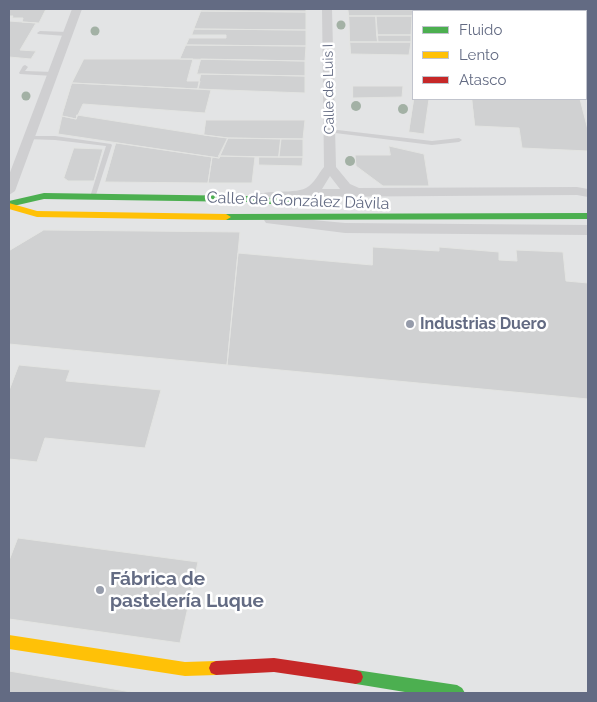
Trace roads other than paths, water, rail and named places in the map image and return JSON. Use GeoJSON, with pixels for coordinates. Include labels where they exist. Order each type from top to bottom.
{"type":"FeatureCollection","features":[{"type":"Feature","properties":{"kind":"street"},"geometry":{"type":"LineString","coordinates":[[9,191],[77,9]]}},
{"type":"Feature","properties":{"kind":"street","name":"Calle de Luis I"},"geometry":{"type":"LineString","coordinates":[[327,9],[330,168]]}},
{"type":"Feature","properties":{"kind":"street"},"geometry":{"type":"LineString","coordinates":[[247,199],[307,193],[315,188],[321,181],[322,174],[330,168],[338,175],[340,181],[346,187],[356,192]]}},
{"type":"Feature","properties":{"kind":"street","name":"Calle de González Dávila"},"geometry":{"type":"LineString","coordinates":[[307,193],[577,191],[588,193]]}},
{"type":"Feature","properties":{"kind":"street","name":"Calle de González Dávila"},"geometry":{"type":"LineString","coordinates":[[9,205],[44,196],[247,199],[293,203],[419,204]]}},
{"type":"Feature","properties":{"kind":"street"},"geometry":{"type":"LineString","coordinates":[[479,204],[588,205]]}},
{"type":"Feature","properties":{"kind":"street","name":"Calle de González Dávila"},"geometry":{"type":"LineString","coordinates":[[9,205],[37,214],[245,217],[588,216]]}},
{"type":"Feature","properties":{"kind":"street","name":"Calle de González Dávila"},"geometry":{"type":"LineString","coordinates":[[245,217],[345,228],[588,230]]}},
{"type":"Feature","properties":{"kind":"street"},"geometry":{"type":"LineString","coordinates":[[9,642],[185,669],[274,665],[457,693]]}},
{"type":"Feature","properties":{"kind":"lane"},"geometry":{"type":"LineString","coordinates":[[40,33],[67,34]]}},
{"type":"Feature","properties":{"kind":"lane"},"geometry":{"type":"LineString","coordinates":[[25,67],[22,73],[53,74]]}},
{"type":"Feature","properties":{"kind":"lane"},"geometry":{"type":"LineString","coordinates":[[329,131],[432,143],[459,140]]}},
{"type":"Feature","properties":{"kind":"lane"},"geometry":{"type":"LineString","coordinates":[[28,138],[54,138],[110,145],[93,197]]}},
{"type":"Feature","properties":{"kind":"place","name":"Industrias Duero"},"geometry":{"type":"Point","coordinates":[410,324]}},
{"type":"Feature","properties":{"kind":"place","name":"Fábrica de pastelería Luque"},"geometry":{"type":"Point","coordinates":[100,590]}}]}
